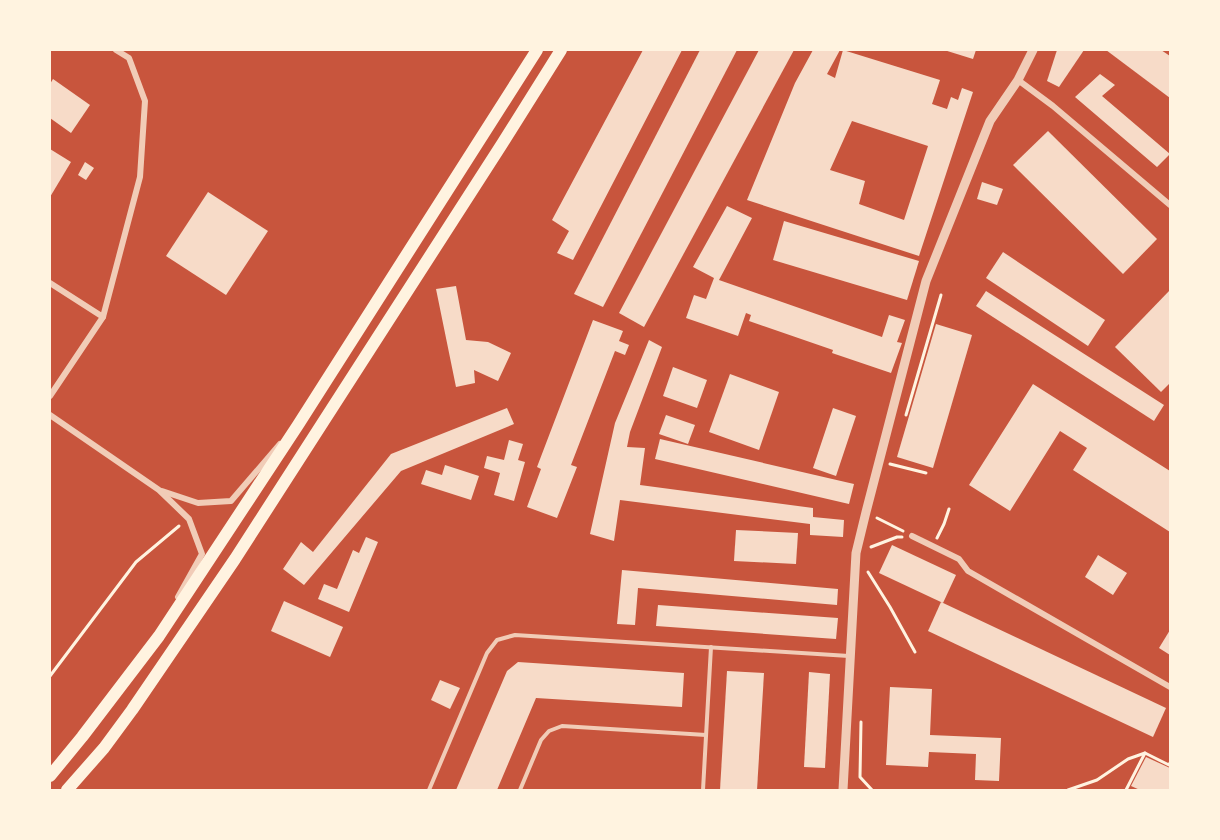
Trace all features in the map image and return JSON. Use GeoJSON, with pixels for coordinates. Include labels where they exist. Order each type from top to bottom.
{"type":"FeatureCollection","features":[{"type":"Feature","properties":{"kind":"highway"},"geometry":{"type":"LineString","coordinates":[[50,776],[159,636],[298,425],[537,50]]}},
{"type":"Feature","properties":{"kind":"highway"},"geometry":{"type":"LineString","coordinates":[[67,790],[104,748],[132,710],[235,559],[561,50]]}},
{"type":"Feature","properties":{"kind":"street"},"geometry":{"type":"LineString","coordinates":[[50,396],[103,317],[140,177],[145,101],[129,58],[116,50]]}},
{"type":"Feature","properties":{"kind":"street"},"geometry":{"type":"LineString","coordinates":[[843,790],[856,553],[879,461],[926,281],[990,121],[1018,80],[1033,50]]}},
{"type":"Feature","properties":{"kind":"street"},"geometry":{"type":"LineString","coordinates":[[1018,80],[1053,106],[1170,205]]}},
{"type":"Feature","properties":{"kind":"street"},"geometry":{"type":"LineString","coordinates":[[50,283],[103,317]]}},
{"type":"Feature","properties":{"kind":"street"},"geometry":{"type":"LineString","coordinates":[[50,415],[159,490],[189,519],[202,554],[159,636]]}},
{"type":"Feature","properties":{"kind":"street"},"geometry":{"type":"LineString","coordinates":[[159,490],[198,503],[231,501],[277,446],[298,425]]}},
{"type":"Feature","properties":{"kind":"street"},"geometry":{"type":"LineString","coordinates":[[912,536],[959,559],[968,571],[1170,687]]}},
{"type":"Feature","properties":{"kind":"lane"},"geometry":{"type":"LineString","coordinates":[[429,790],[488,653],[497,640],[515,635],[850,656]]}},
{"type":"Feature","properties":{"kind":"lane"},"geometry":{"type":"LineString","coordinates":[[703,790],[711,647]]}},
{"type":"Feature","properties":{"kind":"lane"},"geometry":{"type":"LineString","coordinates":[[520,790],[541,740],[549,730],[562,726],[706,735]]}},
{"type":"Feature","properties":{"kind":"path"},"geometry":{"type":"LineString","coordinates":[[905,420],[941,295]]}},
{"type":"Feature","properties":{"kind":"path"},"geometry":{"type":"LineString","coordinates":[[879,461],[927,473]]}},
{"type":"Feature","properties":{"kind":"path"},"geometry":{"type":"LineString","coordinates":[[889,474],[892,464]]}},
{"type":"Feature","properties":{"kind":"path"},"geometry":{"type":"LineString","coordinates":[[877,518],[879,509]]}},
{"type":"Feature","properties":{"kind":"path"},"geometry":{"type":"LineString","coordinates":[[944,524],[949,509]]}},
{"type":"Feature","properties":{"kind":"path"},"geometry":{"type":"LineString","coordinates":[[866,512],[912,536]]}},
{"type":"Feature","properties":{"kind":"path"},"geometry":{"type":"LineString","coordinates":[[50,676],[136,562],[189,519]]}},
{"type":"Feature","properties":{"kind":"path"},"geometry":{"type":"LineString","coordinates":[[856,553],[897,537],[912,536]]}},
{"type":"Feature","properties":{"kind":"path"},"geometry":{"type":"LineString","coordinates":[[867,570],[891,607],[915,652]]}},
{"type":"Feature","properties":{"kind":"path"},"geometry":{"type":"LineString","coordinates":[[1126,790],[1145,753]]}},
{"type":"Feature","properties":{"kind":"path"},"geometry":{"type":"LineString","coordinates":[[1068,790],[1097,780],[1128,759],[1145,753],[1169,765],[1170,763]]}},
{"type":"Feature","properties":{"kind":"building"},"geometry":{"type":"Polygon","coordinates":[[[643,50],[682,50],[573,260],[557,253],[569,231],[552,220],[643,50]]]}},
{"type":"Feature","properties":{"kind":"building"},"geometry":{"type":"Polygon","coordinates":[[[700,50],[737,50],[603,307],[574,294],[700,50]]]}},
{"type":"Feature","properties":{"kind":"building"},"geometry":{"type":"Polygon","coordinates":[[[759,50],[794,50],[644,327],[619,313],[759,50]]]}},
{"type":"Feature","properties":{"kind":"building"},"geometry":{"type":"Polygon","coordinates":[[[813,50],[840,50],[827,74],[835,78],[843,50],[940,80],[932,104],[947,109],[951,97],[958,100],[962,88],[973,92],[919,256],[747,200],[795,83],[813,50]],[[852,121],[830,170],[865,181],[859,204],[904,220],[928,146],[852,121]]]}},
{"type":"Feature","properties":{"kind":"building"},"geometry":{"type":"Polygon","coordinates":[[[944,50],[976,50],[973,59],[944,50]]]}},
{"type":"Feature","properties":{"kind":"building"},"geometry":{"type":"Polygon","coordinates":[[[1057,50],[1084,50],[1059,87],[1047,81],[1057,50]]]}},
{"type":"Feature","properties":{"kind":"building"},"geometry":{"type":"Polygon","coordinates":[[[1106,50],[1161,50],[1170,56],[1170,98],[1106,50]]]}},
{"type":"Feature","properties":{"kind":"building"},"geometry":{"type":"Polygon","coordinates":[[[1100,74],[1115,85],[1102,96],[1170,154],[1157,167],[1075,97],[1100,74]]]}},
{"type":"Feature","properties":{"kind":"building"},"geometry":{"type":"Polygon","coordinates":[[[53,79],[90,105],[71,133],[50,118],[50,84],[53,79]]]}},
{"type":"Feature","properties":{"kind":"building"},"geometry":{"type":"Polygon","coordinates":[[[1048,131],[1157,239],[1123,274],[1013,165],[1048,131]]]}},
{"type":"Feature","properties":{"kind":"building"},"geometry":{"type":"Polygon","coordinates":[[[50,149],[71,162],[50,197],[50,149]]]}},
{"type":"Feature","properties":{"kind":"building"},"geometry":{"type":"Polygon","coordinates":[[[85,162],[94,168],[86,180],[78,175],[85,162]]]}},
{"type":"Feature","properties":{"kind":"building"},"geometry":{"type":"Polygon","coordinates":[[[982,182],[1003,189],[997,205],[977,199],[982,182]]]}},
{"type":"Feature","properties":{"kind":"building"},"geometry":{"type":"Polygon","coordinates":[[[208,192],[268,231],[226,295],[166,256],[208,192]]]}},
{"type":"Feature","properties":{"kind":"building"},"geometry":{"type":"Polygon","coordinates":[[[727,206],[752,218],[719,280],[882,337],[889,315],[905,320],[897,342],[902,343],[891,373],[749,321],[751,315],[746,313],[738,336],[686,318],[694,295],[706,299],[714,278],[693,267],[727,206]]]}},
{"type":"Feature","properties":{"kind":"building"},"geometry":{"type":"Polygon","coordinates":[[[784,221],[919,261],[907,300],[773,260],[784,221]]]}},
{"type":"Feature","properties":{"kind":"building"},"geometry":{"type":"Polygon","coordinates":[[[1003,252],[1105,320],[1088,346],[986,278],[1003,252]]]}},
{"type":"Feature","properties":{"kind":"building"},"geometry":{"type":"Polygon","coordinates":[[[456,286],[466,340],[488,342],[511,353],[498,381],[474,370],[475,383],[456,387],[436,289],[456,286]]]}},
{"type":"Feature","properties":{"kind":"building"},"geometry":{"type":"Polygon","coordinates":[[[1170,290],[1170,383],[1161,392],[1115,347],[1170,290]]]}},
{"type":"Feature","properties":{"kind":"building"},"geometry":{"type":"Polygon","coordinates":[[[986,291],[1164,405],[1154,421],[976,306],[986,291]]]}},
{"type":"Feature","properties":{"kind":"building"},"geometry":{"type":"Polygon","coordinates":[[[593,320],[623,331],[619,341],[629,345],[625,355],[615,351],[571,465],[577,467],[557,518],[527,507],[541,469],[537,467],[593,320]]]}},
{"type":"Feature","properties":{"kind":"building"},"geometry":{"type":"Polygon","coordinates":[[[936,324],[972,335],[933,468],[897,457],[936,324]]]}},
{"type":"Feature","properties":{"kind":"building"},"geometry":{"type":"Polygon","coordinates":[[[649,340],[662,347],[630,432],[627,447],[645,448],[640,485],[813,508],[813,517],[844,520],[843,537],[810,535],[810,524],[620,500],[614,541],[590,534],[615,423],[649,340]]]}},
{"type":"Feature","properties":{"kind":"building"},"geometry":{"type":"Polygon","coordinates":[[[673,367],[707,380],[697,408],[663,396],[673,367]]]}},
{"type":"Feature","properties":{"kind":"building"},"geometry":{"type":"Polygon","coordinates":[[[730,374],[779,392],[759,450],[709,432],[730,374]]]}},
{"type":"Feature","properties":{"kind":"building"},"geometry":{"type":"Polygon","coordinates":[[[1033,384],[1170,471],[1170,532],[1073,470],[1087,448],[1060,431],[1010,511],[969,485],[1033,384]]]}},
{"type":"Feature","properties":{"kind":"building"},"geometry":{"type":"Polygon","coordinates":[[[507,408],[514,424],[401,471],[304,585],[283,569],[301,542],[313,552],[391,454],[507,408]]]}},
{"type":"Feature","properties":{"kind":"building"},"geometry":{"type":"Polygon","coordinates":[[[833,408],[856,416],[836,476],[813,468],[833,408]]]}},
{"type":"Feature","properties":{"kind":"building"},"geometry":{"type":"Polygon","coordinates":[[[666,415],[695,425],[688,444],[659,434],[666,415]]]}},
{"type":"Feature","properties":{"kind":"building"},"geometry":{"type":"Polygon","coordinates":[[[660,439],[854,484],[849,504],[655,459],[660,439]]]}},
{"type":"Feature","properties":{"kind":"building"},"geometry":{"type":"Polygon","coordinates":[[[509,440],[523,444],[518,460],[525,462],[514,501],[494,495],[500,473],[484,468],[487,456],[504,460],[509,440]]]}},
{"type":"Feature","properties":{"kind":"building"},"geometry":{"type":"Polygon","coordinates":[[[445,465],[479,476],[471,500],[421,484],[426,470],[442,475],[445,465]]]}},
{"type":"Feature","properties":{"kind":"building"},"geometry":{"type":"Polygon","coordinates":[[[736,530],[798,533],[796,564],[734,561],[736,530]]]}},
{"type":"Feature","properties":{"kind":"building"},"geometry":{"type":"Polygon","coordinates":[[[366,537],[378,542],[349,612],[318,599],[324,584],[337,589],[353,550],[359,553],[366,537]]]}},
{"type":"Feature","properties":{"kind":"building"},"geometry":{"type":"Polygon","coordinates":[[[892,545],[956,575],[943,603],[879,573],[892,545]]]}},
{"type":"Feature","properties":{"kind":"building"},"geometry":{"type":"Polygon","coordinates":[[[1098,555],[1127,573],[1113,595],[1085,577],[1098,555]]]}},
{"type":"Feature","properties":{"kind":"building"},"geometry":{"type":"Polygon","coordinates":[[[622,570],[838,589],[837,605],[638,588],[635,625],[617,624],[622,570]]]}},
{"type":"Feature","properties":{"kind":"building"},"geometry":{"type":"Polygon","coordinates":[[[284,601],[343,627],[330,657],[271,631],[284,601]]]}},
{"type":"Feature","properties":{"kind":"building"},"geometry":{"type":"Polygon","coordinates":[[[941,602],[1166,708],[1153,737],[928,631],[941,602]]]}},
{"type":"Feature","properties":{"kind":"building"},"geometry":{"type":"Polygon","coordinates":[[[658,605],[838,618],[836,639],[656,626],[658,605]]]}},
{"type":"Feature","properties":{"kind":"building"},"geometry":{"type":"Polygon","coordinates":[[[1170,630],[1170,655],[1159,648],[1170,630]]]}},
{"type":"Feature","properties":{"kind":"building"},"geometry":{"type":"Polygon","coordinates":[[[518,662],[684,673],[682,707],[536,698],[497,790],[456,790],[507,671],[518,662]]]}},
{"type":"Feature","properties":{"kind":"building"},"geometry":{"type":"Polygon","coordinates":[[[727,671],[764,673],[757,790],[720,790],[727,671]]]}},
{"type":"Feature","properties":{"kind":"building"},"geometry":{"type":"Polygon","coordinates":[[[809,672],[830,674],[825,768],[804,767],[809,672]]]}},
{"type":"Feature","properties":{"kind":"building"},"geometry":{"type":"Polygon","coordinates":[[[440,680],[460,688],[450,709],[431,700],[440,680]]]}},
{"type":"Feature","properties":{"kind":"building"},"geometry":{"type":"Polygon","coordinates":[[[890,687],[932,689],[930,735],[1001,738],[999,781],[975,780],[976,754],[929,752],[928,767],[886,765],[890,687]]]}},
{"type":"Feature","properties":{"kind":"building"},"geometry":{"type":"Polygon","coordinates":[[[1146,757],[1170,768],[1170,790],[1140,790],[1131,786],[1146,757]]]}}]}
